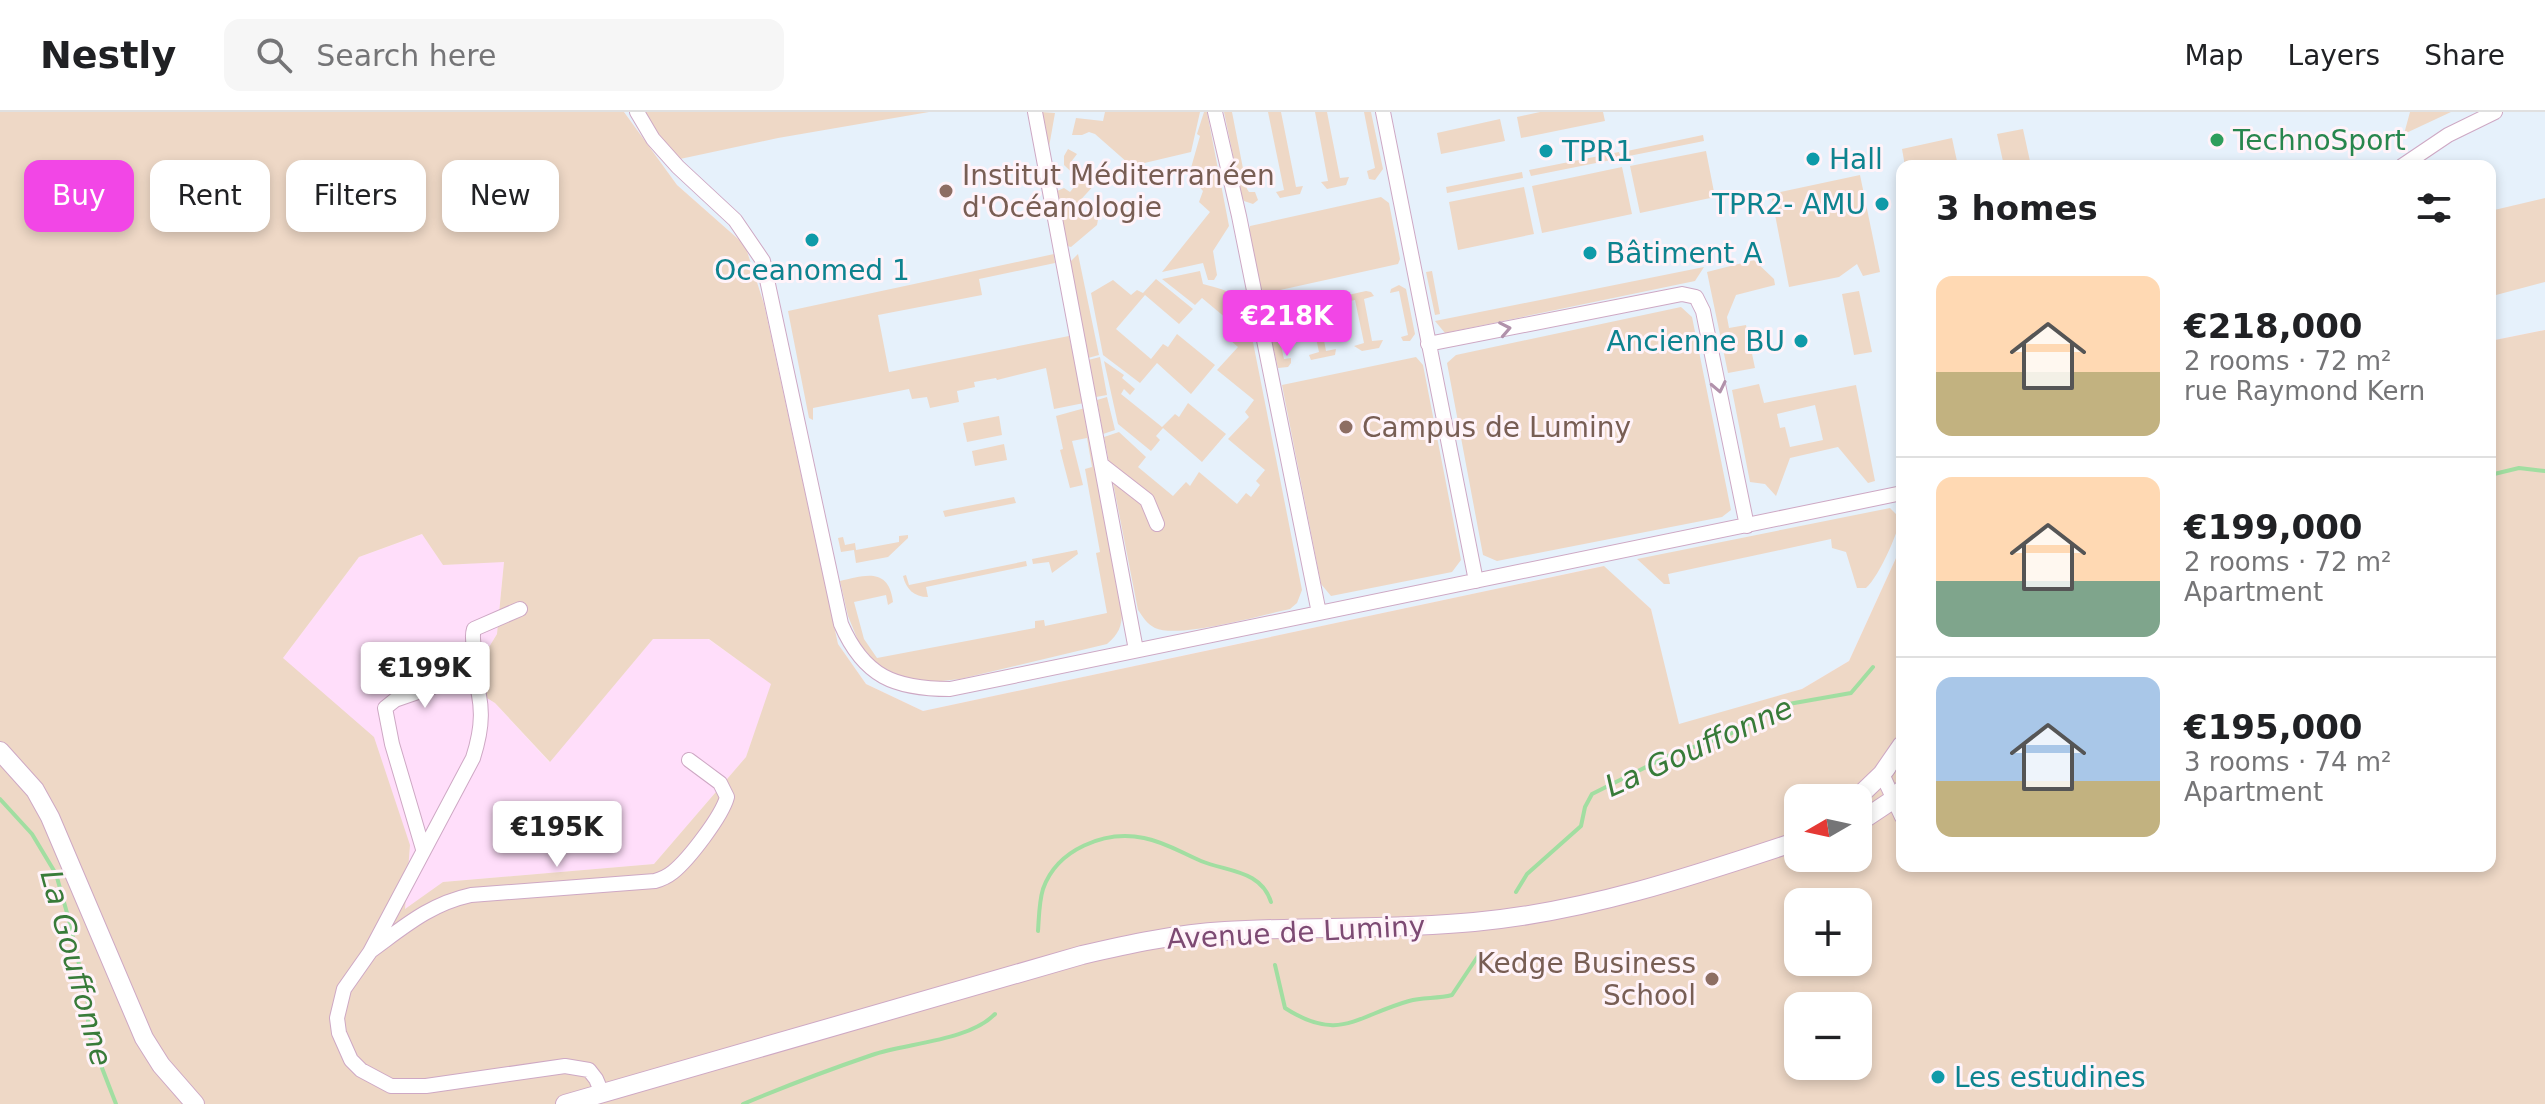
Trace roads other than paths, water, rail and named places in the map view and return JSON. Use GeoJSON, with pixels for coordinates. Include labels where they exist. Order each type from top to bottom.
{"type":"FeatureCollection","features":[{"type":"Feature","properties":{"kind":"street"},"geometry":{"type":"LineString","coordinates":[[637,112],[653,139],[735,220],[763,261],[835,600],[850,645],[869,669],[893,682],[921,689],[950,689],[1896,494]]}},
{"type":"Feature","properties":{"kind":"street"},"geometry":{"type":"LineString","coordinates":[[1035,112],[1136,650]]}},
{"type":"Feature","properties":{"kind":"street"},"geometry":{"type":"LineString","coordinates":[[1215,112],[1319,613]]}},
{"type":"Feature","properties":{"kind":"street"},"geometry":{"type":"LineString","coordinates":[[1383,112],[1476,581]]}},
{"type":"Feature","properties":{"kind":"street"},"geometry":{"type":"LineString","coordinates":[[2411,160],[2448,135],[2495,112]]}},
{"type":"Feature","properties":{"kind":"street"},"geometry":{"type":"LineString","coordinates":[[1428,344],[1682,294],[1696,297],[1703,311],[1747,526]]}},
{"type":"Feature","properties":{"kind":"street"},"geometry":{"type":"LineString","coordinates":[[1102,465],[1147,500],[1157,524]]}},
{"type":"Feature","properties":{"kind":"street"},"geometry":{"type":"LineString","coordinates":[[520,609],[474,629],[472,637],[478,661],[473,673],[481,695],[483,715],[473,758],[370,952],[344,989],[337,1018],[339,1033],[351,1060],[375,1079],[391,1086],[417,1087],[565,1066],[589,1070],[602,1093]]}},
{"type":"Feature","properties":{"kind":"street"},"geometry":{"type":"LineString","coordinates":[[423,849],[392,744],[385,708],[395,700],[473,673]]}},
{"type":"Feature","properties":{"kind":"street"},"geometry":{"type":"LineString","coordinates":[[0,751],[35,790],[50,817],[144,1038],[161,1065],[195,1104]]}},
{"type":"Feature","properties":{"kind":"street"},"geometry":{"type":"LineString","coordinates":[[1882,774],[1896,754]]}},
{"type":"Feature","properties":{"kind":"street"},"geometry":{"type":"LineString","coordinates":[[370,952],[429,908],[449,900],[471,895],[655,881],[665,877],[674,871],[698,842],[726,803],[727,797],[720,783],[689,760]]}},
{"type":"Feature","properties":{"kind":"street"},"geometry":{"type":"LineString","coordinates":[[1872,784],[1896,761]]}},
{"type":"Feature","properties":{"kind":"street"},"geometry":{"type":"LineString","coordinates":[[1882,774],[1896,792]]}},
{"type":"Feature","properties":{"kind":"street"},"geometry":{"type":"LineString","coordinates":[[1872,813],[1896,795]]}},
{"type":"Feature","properties":{"kind":"street","name":"Avenue de Luminy"},"geometry":{"type":"LineString","coordinates":[[565,1104],[1082,955],[1137,942],[1225,931],[1472,922],[1528,916],[1590,904],[1784,845]]}},
{"type":"Feature","properties":{"kind":"waterway","name":"La Gouffonne"},"geometry":{"type":"LineString","coordinates":[[2496,474],[2519,468],[2545,471]]}},
{"type":"Feature","properties":{"kind":"waterway","name":"La Gouffonne"},"geometry":{"type":"LineString","coordinates":[[1516,892],[1527,874],[1581,826],[1592,794],[1668,756],[1728,735],[1783,705],[1851,693],[1873,667]]}},
{"type":"Feature","properties":{"kind":"waterway","name":"La Gouffonne"},"geometry":{"type":"LineString","coordinates":[[0,799],[32,834],[56,874],[88,1004],[88,1032],[116,1104]]}},
{"type":"Feature","properties":{"kind":"waterway","name":"La Gouffonne"},"geometry":{"type":"LineString","coordinates":[[1038,931],[1043,889],[1059,863],[1084,846],[1114,837],[1152,840],[1252,878],[1260,884],[1271,902]]}},
{"type":"Feature","properties":{"kind":"waterway","name":"La Gouffonne"},"geometry":{"type":"LineString","coordinates":[[1275,965],[1285,1008],[1320,1024],[1334,1025],[1361,1019],[1409,1001],[1452,995],[1480,953]]}},
{"type":"Feature","properties":{"kind":"waterway","name":"La Gouffonne"},"geometry":{"type":"LineString","coordinates":[[743,1104],[872,1055],[954,1036],[984,1023],[995,1014]]}},
{"type":"Feature","properties":{"kind":"place","name":"TechnoSport"},"geometry":{"type":"Point","coordinates":[2217,140]}},
{"type":"Feature","properties":{"kind":"place","name":"TPR1"},"geometry":{"type":"Point","coordinates":[1546,151]}},
{"type":"Feature","properties":{"kind":"place","name":"Hall"},"geometry":{"type":"Point","coordinates":[1813,159]}},
{"type":"Feature","properties":{"kind":"place","name":"Institut Méditerranéen d'Océanologie"},"geometry":{"type":"Point","coordinates":[946,191]}},
{"type":"Feature","properties":{"kind":"place","name":"TPR2- AMU"},"geometry":{"type":"Point","coordinates":[1882,204]}},
{"type":"Feature","properties":{"kind":"place","name":"Oceanomed 1"},"geometry":{"type":"Point","coordinates":[812,240]}},
{"type":"Feature","properties":{"kind":"place","name":"Bâtiment A"},"geometry":{"type":"Point","coordinates":[1590,253]}},
{"type":"Feature","properties":{"kind":"place","name":"Ancienne BU"},"geometry":{"type":"Point","coordinates":[1801,341]}},
{"type":"Feature","properties":{"kind":"place","name":"Campus de Luminy"},"geometry":{"type":"Point","coordinates":[1346,427]}},
{"type":"Feature","properties":{"kind":"place","name":"Kedge Business School"},"geometry":{"type":"Point","coordinates":[1712,979]}},
{"type":"Feature","properties":{"kind":"place","name":"Les estudines"},"geometry":{"type":"Point","coordinates":[1938,1077]}}]}
